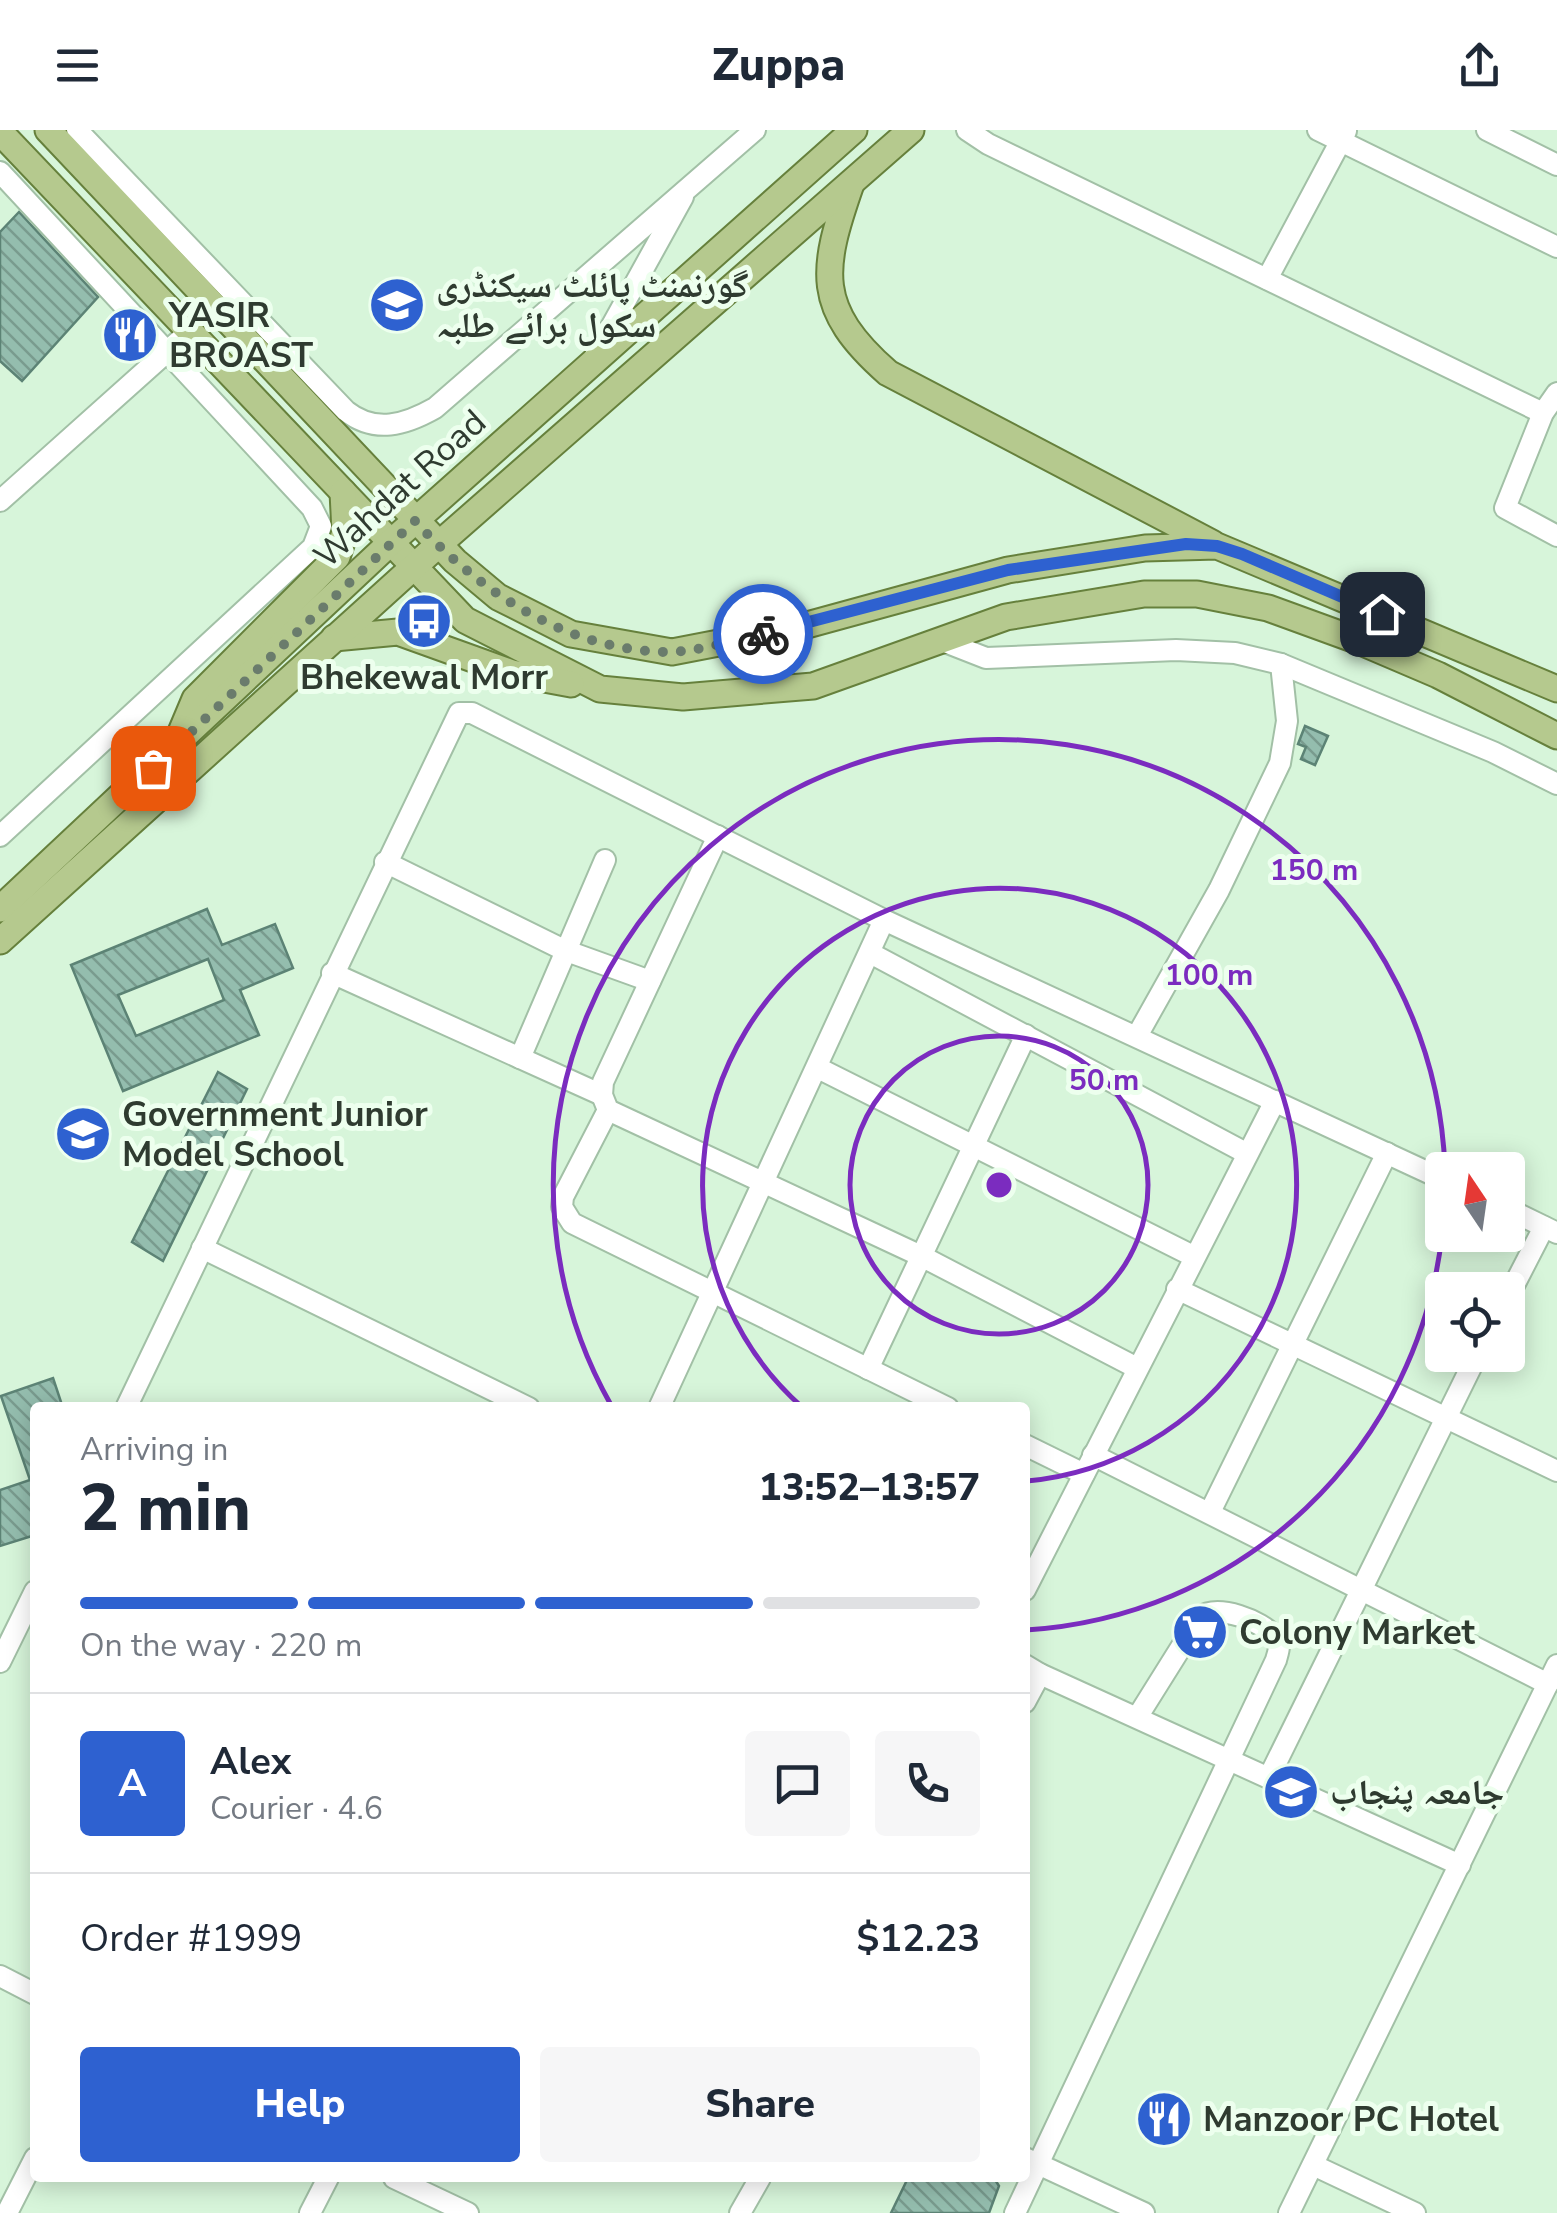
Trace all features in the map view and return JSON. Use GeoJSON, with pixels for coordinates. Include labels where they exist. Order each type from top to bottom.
{"type":"FeatureCollection","features":[{"type":"Feature","properties":{"kind":"main road","name":"Wahdat Road"},"geometry":{"type":"LineString","coordinates":[[0,909],[389,544],[854,130]]}},
{"type":"Feature","properties":{"kind":"main road","name":"Wahdat Road"},"geometry":{"type":"LineString","coordinates":[[0,941],[412,568],[911,130]]}},
{"type":"Feature","properties":{"kind":"main road"},"geometry":{"type":"LineString","coordinates":[[0,132],[465,620],[600,689]]}},
{"type":"Feature","properties":{"kind":"main road"},"geometry":{"type":"LineString","coordinates":[[36,168],[63,135],[289,367],[438,545],[498,597],[571,634],[672,652],[796,628],[1008,570],[1145,548],[1229,550]]}},
{"type":"Feature","properties":{"kind":"main road"},"geometry":{"type":"LineString","coordinates":[[828,154],[852,180],[828,248],[832,295],[854,342],[888,373],[1229,550],[1557,689]]}},
{"type":"Feature","properties":{"kind":"main road"},"geometry":{"type":"LineString","coordinates":[[175,746],[195,699],[337,557],[345,532],[343,492]]}},
{"type":"Feature","properties":{"kind":"main road"},"geometry":{"type":"LineString","coordinates":[[1228,598],[1229,550]]}},
{"type":"Feature","properties":{"kind":"main road"},"geometry":{"type":"LineString","coordinates":[[334,638],[398,632],[512,673],[600,689],[683,697],[812,686],[1006,616],[1075,602],[1144,594],[1228,598],[1356,640],[1438,675],[1557,736]]}},
{"type":"Feature","properties":{"kind":"street"},"geometry":{"type":"LineString","coordinates":[[289,367],[358,420],[398,425],[417,418],[435,408],[756,130]]}},
{"type":"Feature","properties":{"kind":"street"},"geometry":{"type":"LineString","coordinates":[[967,130],[996,137],[1267,279],[1542,413]]}},
{"type":"Feature","properties":{"kind":"street"},"geometry":{"type":"LineString","coordinates":[[1318,130],[1343,135],[1557,247]]}},
{"type":"Feature","properties":{"kind":"street"},"geometry":{"type":"LineString","coordinates":[[1487,130],[1557,164]]}},
{"type":"Feature","properties":{"kind":"street"},"geometry":{"type":"LineString","coordinates":[[1267,279],[1343,135]]}},
{"type":"Feature","properties":{"kind":"street"},"geometry":{"type":"LineString","coordinates":[[0,172],[312,508],[320,526],[319,537],[0,836]]}},
{"type":"Feature","properties":{"kind":"street"},"geometry":{"type":"LineString","coordinates":[[589,366],[690,184]]}},
{"type":"Feature","properties":{"kind":"street"},"geometry":{"type":"LineString","coordinates":[[0,502],[189,332]]}},
{"type":"Feature","properties":{"kind":"street"},"geometry":{"type":"LineString","coordinates":[[1557,394],[1542,413],[1505,508],[1557,536]]}},
{"type":"Feature","properties":{"kind":"street"},"geometry":{"type":"LineString","coordinates":[[940,640],[986,658],[1176,650],[1235,652],[1281,664],[1493,752],[1557,784]]}},
{"type":"Feature","properties":{"kind":"street"},"geometry":{"type":"LineString","coordinates":[[1136,1036],[1219,890],[1280,763],[1287,721],[1281,664]]}},
{"type":"Feature","properties":{"kind":"street"},"geometry":{"type":"LineString","coordinates":[[128,1402],[460,713],[472,713],[884,920],[1425,1171]]}},
{"type":"Feature","properties":{"kind":"street"},"geometry":{"type":"LineString","coordinates":[[718,836],[650,981],[605,1103],[563,1196],[565,1216],[936,1402]]}},
{"type":"Feature","properties":{"kind":"street"},"geometry":{"type":"LineString","coordinates":[[520,1058],[605,860]]}},
{"type":"Feature","properties":{"kind":"street"},"geometry":{"type":"LineString","coordinates":[[386,862],[564,950],[650,981]]}},
{"type":"Feature","properties":{"kind":"street"},"geometry":{"type":"LineString","coordinates":[[662,1402],[872,954],[884,920]]}},
{"type":"Feature","properties":{"kind":"street"},"geometry":{"type":"LineString","coordinates":[[872,954],[1246,1153]]}},
{"type":"Feature","properties":{"kind":"street"},"geometry":{"type":"LineString","coordinates":[[332,973],[520,1058],[921,1256],[1137,1368]]}},
{"type":"Feature","properties":{"kind":"street"},"geometry":{"type":"LineString","coordinates":[[868,1368],[1026,1035]]}},
{"type":"Feature","properties":{"kind":"street"},"geometry":{"type":"LineString","coordinates":[[818,1068],[1193,1256]]}},
{"type":"Feature","properties":{"kind":"street"},"geometry":{"type":"LineString","coordinates":[[1030,1580],[1275,1100]]}},
{"type":"Feature","properties":{"kind":"street"},"geometry":{"type":"LineString","coordinates":[[1210,1512],[1387,1153]]}},
{"type":"Feature","properties":{"kind":"street"},"geometry":{"type":"LineString","coordinates":[[1524,1272],[1550,1230],[1525,1218]]}},
{"type":"Feature","properties":{"kind":"street"},"geometry":{"type":"LineString","coordinates":[[202,1248],[517,1402]]}},
{"type":"Feature","properties":{"kind":"street"},"geometry":{"type":"LineString","coordinates":[[1177,1289],[1557,1471]]}},
{"type":"Feature","properties":{"kind":"street"},"geometry":{"type":"LineString","coordinates":[[1270,1776],[1468,1372]]}},
{"type":"Feature","properties":{"kind":"street"},"geometry":{"type":"LineString","coordinates":[[1030,1447],[1210,1512],[1358,1590],[1553,1675],[1290,2213]]}},
{"type":"Feature","properties":{"kind":"street"},"geometry":{"type":"LineString","coordinates":[[0,1662],[30,1602]]}},
{"type":"Feature","properties":{"kind":"street"},"geometry":{"type":"LineString","coordinates":[[1138,1716],[1200,1617],[1210,1610],[1225,1611],[1274,1635],[1280,1646],[1234,1758],[1032,2161],[1144,2213]]}},
{"type":"Feature","properties":{"kind":"street"},"geometry":{"type":"LineString","coordinates":[[1032,1669],[1234,1758],[1460,1865]]}},
{"type":"Feature","properties":{"kind":"street"},"geometry":{"type":"LineString","coordinates":[[0,1976],[30,1991]]}},
{"type":"Feature","properties":{"kind":"street"},"geometry":{"type":"LineString","coordinates":[[1313,2165],[1415,2213]]}},
{"type":"Feature","properties":{"kind":"street"},"geometry":{"type":"LineString","coordinates":[[7,2213],[30,2168]]}},
{"type":"Feature","properties":{"kind":"street"},"geometry":{"type":"LineString","coordinates":[[310,2213],[326,2182]]}},
{"type":"Feature","properties":{"kind":"street"},"geometry":{"type":"LineString","coordinates":[[402,2182],[468,2213]]}},
{"type":"Feature","properties":{"kind":"street"},"geometry":{"type":"LineString","coordinates":[[740,2213],[758,2182]]}},
{"type":"Feature","properties":{"kind":"street"},"geometry":{"type":"LineString","coordinates":[[1016,2213],[1026,2182]]}},
{"type":"Feature","properties":{"kind":"building"},"geometry":{"type":"Polygon","coordinates":[[[19,212],[98,297],[22,381],[0,361],[0,232],[19,212]]]}},
{"type":"Feature","properties":{"kind":"building"},"geometry":{"type":"Polygon","coordinates":[[[1305,726],[1328,736],[1315,765],[1301,759],[1306,747],[1298,744],[1305,726]]]}},
{"type":"Feature","properties":{"kind":"building"},"geometry":{"type":"Polygon","coordinates":[[[207,909],[222,945],[275,924],[293,968],[240,990],[259,1035],[123,1091],[71,965],[207,909]],[[208,959],[118,995],[136,1036],[224,1000],[208,959]]]}},
{"type":"Feature","properties":{"kind":"building"},"geometry":{"type":"Polygon","coordinates":[[[218,1072],[247,1089],[163,1261],[132,1242],[218,1072]]]}},
{"type":"Feature","properties":{"kind":"building"},"geometry":{"type":"Polygon","coordinates":[[[53,1378],[61,1402],[30,1402],[30,1480],[1,1396],[53,1378]]]}},
{"type":"Feature","properties":{"kind":"building"},"geometry":{"type":"Polygon","coordinates":[[[30,1480],[30,1537],[0,1546],[0,1490],[30,1480]]]}},
{"type":"Feature","properties":{"kind":"building"},"geometry":{"type":"Polygon","coordinates":[[[906,2182],[996,2182],[999,2186],[989,2213],[891,2213],[906,2182]]]}},
{"type":"Feature","properties":{"kind":"way so far"},"geometry":{"type":"LineString","coordinates":[[153,768],[415,521],[455,562],[498,597],[571,634],[604,643],[672,652],[763,634]]}},
{"type":"Feature","properties":{"kind":"place","name":"گورنمنٹ پائلٹ سیکنڈری سکول برائے طلبہ"},"geometry":{"type":"Point","coordinates":[397,305]}},
{"type":"Feature","properties":{"kind":"place","name":"YASIR BROAST"},"geometry":{"type":"Point","coordinates":[130,335]}},
{"type":"Feature","properties":{"kind":"place","name":"Bhekewal Morr"},"geometry":{"type":"Point","coordinates":[424,621]}},
{"type":"Feature","properties":{"kind":"place","name":"Government Junior Model School"},"geometry":{"type":"Point","coordinates":[83,1134]}},
{"type":"Feature","properties":{"kind":"place","name":"Colony Market"},"geometry":{"type":"Point","coordinates":[1200,1632]}},
{"type":"Feature","properties":{"kind":"place","name":"جامعہ پنجاب"},"geometry":{"type":"Point","coordinates":[1291,1792]}},
{"type":"Feature","properties":{"kind":"place","name":"Manzoor PC Hotel"},"geometry":{"type":"Point","coordinates":[1164,2119]}},
{"type":"Feature","properties":{"kind":"route"},"geometry":{"type":"LineString","coordinates":[[763,634],[1008,570],[1186,544],[1217,546],[1242,554],[1382,614]]}}]}
